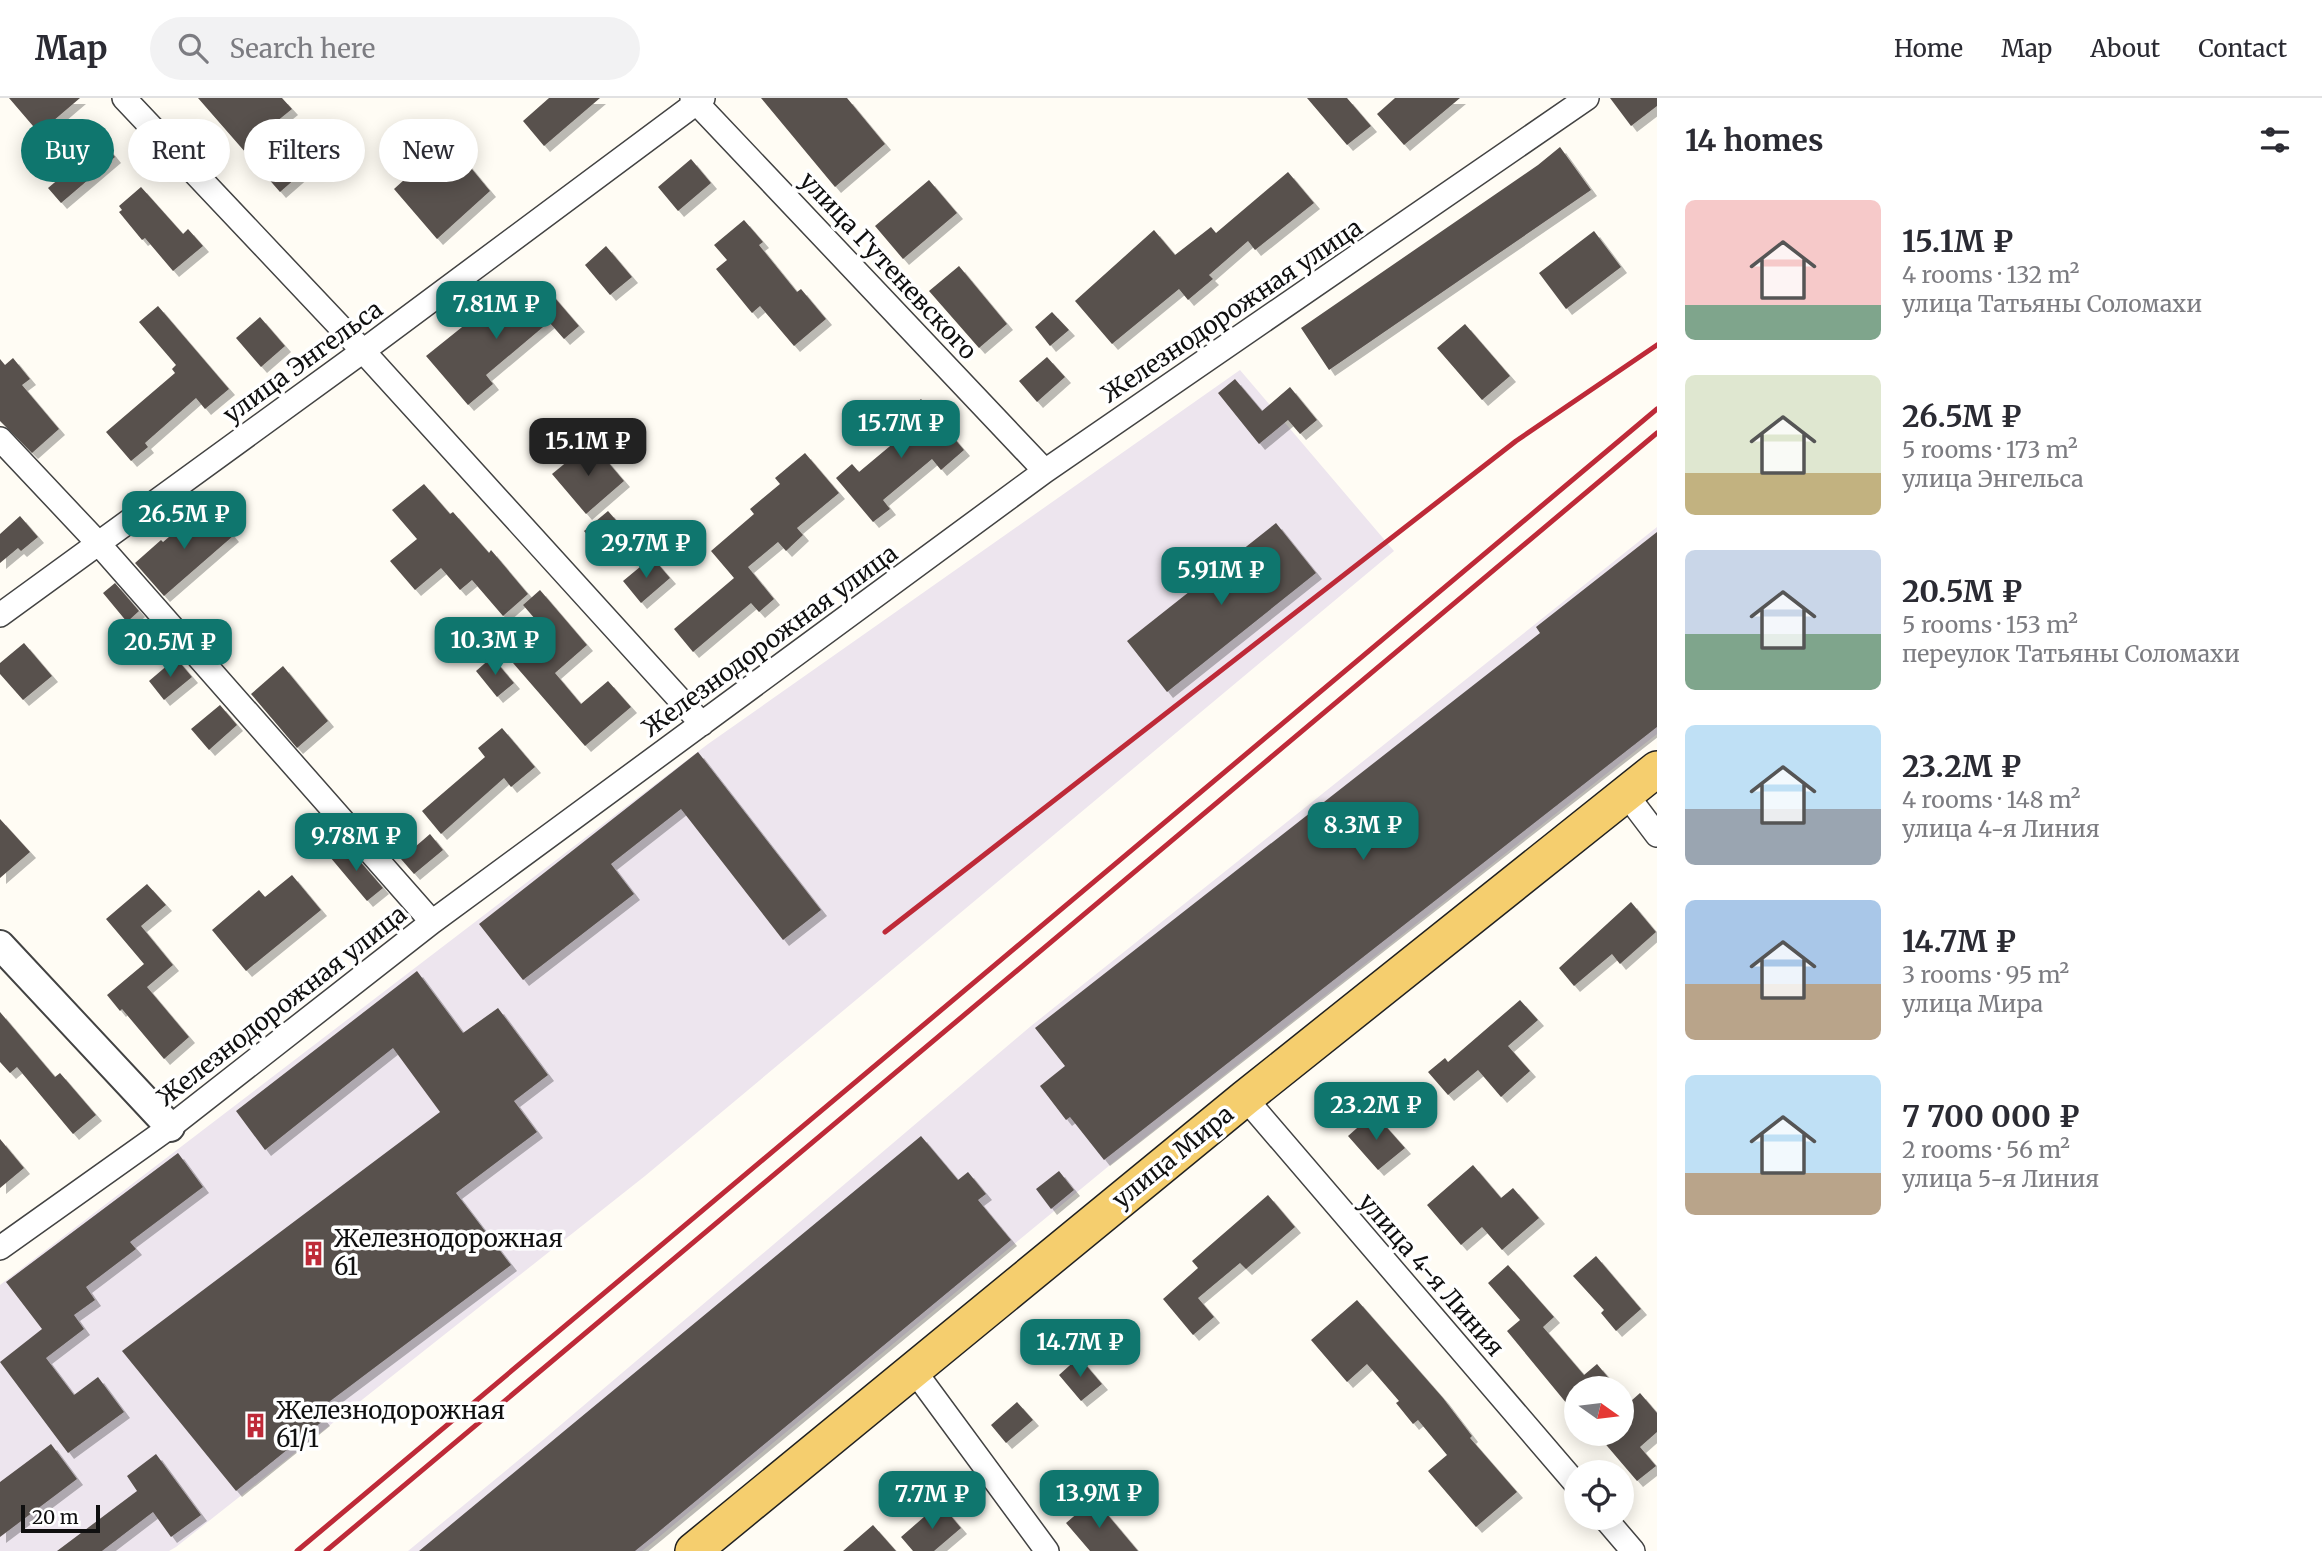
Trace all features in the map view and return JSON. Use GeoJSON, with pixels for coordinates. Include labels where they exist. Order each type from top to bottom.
{"type":"FeatureCollection","features":[{"type":"Feature","properties":{"kind":"main road","name":"улица Мира"},"geometry":{"type":"LineString","coordinates":[[694,1551],[1245,1098],[1657,768]]}},
{"type":"Feature","properties":{"kind":"street"},"geometry":{"type":"LineString","coordinates":[[124,98],[363,351],[702,724]]}},
{"type":"Feature","properties":{"kind":"street","name":"Железнодорожная улица"},"geometry":{"type":"LineString","coordinates":[[0,1248],[170,1128],[432,922],[1045,471],[1587,98]]}},
{"type":"Feature","properties":{"kind":"street","name":"улица Энгельса"},"geometry":{"type":"LineString","coordinates":[[0,615],[363,351],[697,100]]}},
{"type":"Feature","properties":{"kind":"street","name":"улица Гутеневского"},"geometry":{"type":"LineString","coordinates":[[697,100],[1045,471]]}},
{"type":"Feature","properties":{"kind":"street"},"geometry":{"type":"LineString","coordinates":[[0,439],[98,543],[432,922]]}},
{"type":"Feature","properties":{"kind":"street"},"geometry":{"type":"LineString","coordinates":[[1626,794],[1657,835]]}},
{"type":"Feature","properties":{"kind":"street"},"geometry":{"type":"LineString","coordinates":[[0,945],[170,1128]]}},
{"type":"Feature","properties":{"kind":"street","name":"улица 4-я Линия"},"geometry":{"type":"LineString","coordinates":[[1245,1098],[1564,1470]]}},
{"type":"Feature","properties":{"kind":"street"},"geometry":{"type":"LineString","coordinates":[[914,1369],[1047,1551]]}},
{"type":"Feature","properties":{"kind":"street"},"geometry":{"type":"LineString","coordinates":[[1615,1530],[1633,1551]]}},
{"type":"Feature","properties":{"kind":"shaded area"},"geometry":{"type":"Polygon","coordinates":[[[1240,370],[1394,551],[645,1176],[176,1547],[169,1551],[0,1551],[0,1285],[708,744],[1240,370]]]}},
{"type":"Feature","properties":{"kind":"shaded area"},"geometry":{"type":"Polygon","coordinates":[[[1657,527],[1657,734],[1110,1165],[642,1551],[408,1551],[543,1440],[1031,1026],[1657,527]]]}},
{"type":"Feature","properties":{"kind":"building"},"geometry":{"type":"Polygon","coordinates":[[[9,98],[80,98],[55,119],[27,119],[9,98]]]}},
{"type":"Feature","properties":{"kind":"building"},"geometry":{"type":"Polygon","coordinates":[[[198,98],[282,98],[292,109],[280,119],[244,119],[244,151],[230,135],[230,119],[216,119],[198,98]]]}},
{"type":"Feature","properties":{"kind":"building"},"geometry":{"type":"Polygon","coordinates":[[[549,98],[600,98],[544,146],[523,121],[549,98]]]}},
{"type":"Feature","properties":{"kind":"building"},"geometry":{"type":"Polygon","coordinates":[[[761,98],[847,98],[885,144],[835,187],[761,98]]]}},
{"type":"Feature","properties":{"kind":"building"},"geometry":{"type":"Polygon","coordinates":[[[1307,98],[1347,98],[1371,126],[1347,145],[1307,98]]]}},
{"type":"Feature","properties":{"kind":"building"},"geometry":{"type":"Polygon","coordinates":[[[1395,98],[1460,98],[1404,145],[1377,114],[1395,98]]]}},
{"type":"Feature","properties":{"kind":"building"},"geometry":{"type":"Polygon","coordinates":[[[1610,98],[1657,98],[1657,106],[1631,126],[1610,98]]]}},
{"type":"Feature","properties":{"kind":"building"},"geometry":{"type":"Polygon","coordinates":[[[1560,147],[1591,190],[1329,370],[1301,328],[1538,165],[1560,147]]]}},
{"type":"Feature","properties":{"kind":"building"},"geometry":{"type":"Polygon","coordinates":[[[691,159],[711,183],[678,211],[658,187],[691,159]]]}},
{"type":"Feature","properties":{"kind":"building"},"geometry":{"type":"Polygon","coordinates":[[[1288,172],[1314,203],[1255,250],[1248,241],[1209,275],[1213,279],[1188,300],[1179,289],[1112,344],[1075,301],[1154,230],[1175,255],[1211,227],[1216,233],[1288,172]]]}},
{"type":"Feature","properties":{"kind":"building"},"geometry":{"type":"Polygon","coordinates":[[[478,176],[490,191],[437,239],[394,189],[402,182],[478,182],[478,176]]]}},
{"type":"Feature","properties":{"kind":"building"},"geometry":{"type":"Polygon","coordinates":[[[929,180],[957,213],[903,259],[875,226],[929,180]]]}},
{"type":"Feature","properties":{"kind":"building"},"geometry":{"type":"Polygon","coordinates":[[[55,182],[86,182],[61,203],[48,188],[55,182]]]}},
{"type":"Feature","properties":{"kind":"building"},"geometry":{"type":"Polygon","coordinates":[[[271,182],[291,182],[280,192],[271,182]]]}},
{"type":"Feature","properties":{"kind":"building"},"geometry":{"type":"Polygon","coordinates":[[[141,187],[183,234],[188,229],[203,246],[173,271],[119,212],[122,210],[119,206],[141,187]]]}},
{"type":"Feature","properties":{"kind":"building"},"geometry":{"type":"Polygon","coordinates":[[[744,220],[763,242],[759,245],[797,292],[801,289],[826,319],[794,346],[760,306],[752,313],[716,269],[727,260],[714,245],[744,220]]]}},
{"type":"Feature","properties":{"kind":"building"},"geometry":{"type":"Polygon","coordinates":[[[1594,231],[1621,267],[1566,309],[1539,273],[1594,231]]]}},
{"type":"Feature","properties":{"kind":"building"},"geometry":{"type":"Polygon","coordinates":[[[606,246],[632,277],[610,295],[585,265],[606,246]]]}},
{"type":"Feature","properties":{"kind":"building"},"geometry":{"type":"Polygon","coordinates":[[[959,266],[1007,324],[979,348],[929,291],[959,266]]]}},
{"type":"Feature","properties":{"kind":"building"},"geometry":{"type":"Polygon","coordinates":[[[542,283],[579,326],[564,339],[549,322],[486,375],[493,384],[468,405],[426,356],[487,307],[498,320],[542,283]]]}},
{"type":"Feature","properties":{"kind":"building"},"geometry":{"type":"Polygon","coordinates":[[[158,306],[229,389],[205,409],[196,398],[145,443],[148,447],[131,461],[106,432],[175,373],[172,369],[176,365],[139,322],[158,306]]]}},
{"type":"Feature","properties":{"kind":"building"},"geometry":{"type":"Polygon","coordinates":[[[1052,312],[1069,330],[1050,346],[1035,327],[1052,312]]]}},
{"type":"Feature","properties":{"kind":"building"},"geometry":{"type":"Polygon","coordinates":[[[260,317],[285,346],[261,367],[236,338],[260,317]]]}},
{"type":"Feature","properties":{"kind":"building"},"geometry":{"type":"Polygon","coordinates":[[[1465,324],[1510,376],[1482,400],[1437,348],[1465,324]]]}},
{"type":"Feature","properties":{"kind":"building"},"geometry":{"type":"Polygon","coordinates":[[[1047,357],[1065,377],[1037,402],[1019,381],[1047,357]]]}},
{"type":"Feature","properties":{"kind":"building"},"geometry":{"type":"Polygon","coordinates":[[[13,358],[30,379],[22,385],[59,429],[32,453],[0,421],[0,359],[5,365],[13,358]]]}},
{"type":"Feature","properties":{"kind":"building"},"geometry":{"type":"Polygon","coordinates":[[[1235,379],[1262,411],[1290,387],[1317,420],[1300,434],[1288,420],[1259,444],[1218,393],[1235,379]]]}},
{"type":"Feature","properties":{"kind":"building"},"geometry":{"type":"Polygon","coordinates":[[[921,399],[964,450],[941,470],[932,459],[883,500],[890,509],[873,522],[836,478],[852,464],[859,472],[908,431],[898,419],[921,399]]]}},
{"type":"Feature","properties":{"kind":"building"},"geometry":{"type":"Polygon","coordinates":[[[591,442],[624,481],[586,514],[552,474],[591,442]]]}},
{"type":"Feature","properties":{"kind":"building"},"geometry":{"type":"Polygon","coordinates":[[[805,453],[839,493],[797,528],[803,535],[786,551],[778,542],[748,567],[774,599],[759,612],[751,603],[693,652],[674,629],[734,578],[711,551],[754,514],[750,509],[780,484],[775,478],[805,453]]]}},
{"type":"Feature","properties":{"kind":"building"},"geometry":{"type":"Polygon","coordinates":[[[424,484],[489,553],[491,550],[528,594],[503,616],[472,580],[460,590],[441,568],[415,590],[390,561],[417,539],[392,510],[424,484]]]}},
{"type":"Feature","properties":{"kind":"building"},"geometry":{"type":"Polygon","coordinates":[[[207,505],[233,536],[164,596],[135,563],[207,505]]]}},
{"type":"Feature","properties":{"kind":"building"},"geometry":{"type":"Polygon","coordinates":[[[608,511],[622,527],[598,548],[584,531],[608,511]]]}},
{"type":"Feature","properties":{"kind":"building"},"geometry":{"type":"Polygon","coordinates":[[[20,516],[38,537],[21,551],[18,548],[0,563],[0,534],[20,516]]]}},
{"type":"Feature","properties":{"kind":"building"},"geometry":{"type":"Polygon","coordinates":[[[1276,523],[1316,573],[1167,692],[1127,641],[1276,523]]]}},
{"type":"Feature","properties":{"kind":"building"},"geometry":{"type":"Polygon","coordinates":[[[1657,532],[1657,727],[1104,1160],[1070,1117],[1066,1120],[1040,1086],[1065,1066],[1035,1028],[1540,633],[1536,627],[1657,532]]]}},
{"type":"Feature","properties":{"kind":"building"},"geometry":{"type":"Polygon","coordinates":[[[652,557],[670,578],[641,603],[623,581],[652,557]]]}},
{"type":"Feature","properties":{"kind":"building"},"geometry":{"type":"Polygon","coordinates":[[[115,583],[139,611],[127,622],[103,593],[115,583]]]}},
{"type":"Feature","properties":{"kind":"building"},"geometry":{"type":"Polygon","coordinates":[[[540,590],[587,645],[555,673],[581,704],[608,681],[631,707],[585,746],[513,663],[548,634],[523,605],[540,590]]]}},
{"type":"Feature","properties":{"kind":"building"},"geometry":{"type":"Polygon","coordinates":[[[24,643],[52,676],[23,700],[0,674],[0,663],[24,643]]]}},
{"type":"Feature","properties":{"kind":"building"},"geometry":{"type":"Polygon","coordinates":[[[492,657],[514,683],[497,697],[476,671],[492,657]]]}},
{"type":"Feature","properties":{"kind":"building"},"geometry":{"type":"Polygon","coordinates":[[[176,658],[192,677],[164,700],[149,681],[176,658]]]}},
{"type":"Feature","properties":{"kind":"building"},"geometry":{"type":"Polygon","coordinates":[[[283,666],[328,721],[297,748],[251,694],[283,666]]]}},
{"type":"Feature","properties":{"kind":"building"},"geometry":{"type":"Polygon","coordinates":[[[220,705],[237,725],[209,750],[191,729],[220,705]]]}},
{"type":"Feature","properties":{"kind":"building"},"geometry":{"type":"Polygon","coordinates":[[[502,728],[535,767],[511,787],[504,778],[441,834],[422,811],[485,757],[478,748],[502,728]]]}},
{"type":"Feature","properties":{"kind":"building"},"geometry":{"type":"Polygon","coordinates":[[[698,752],[821,910],[783,940],[681,809],[611,864],[634,894],[523,980],[479,924],[698,752]]]}},
{"type":"Feature","properties":{"kind":"building"},"geometry":{"type":"Polygon","coordinates":[[[0,819],[30,852],[0,878],[0,819]]]}},
{"type":"Feature","properties":{"kind":"building"},"geometry":{"type":"Polygon","coordinates":[[[430,834],[443,850],[414,874],[401,859],[430,834]]]}},
{"type":"Feature","properties":{"kind":"building"},"geometry":{"type":"Polygon","coordinates":[[[345,844],[383,888],[367,901],[330,857],[345,844]]]}},
{"type":"Feature","properties":{"kind":"building"},"geometry":{"type":"Polygon","coordinates":[[[292,875],[321,910],[246,971],[212,930],[259,890],[265,897],[292,875]]]}},
{"type":"Feature","properties":{"kind":"building"},"geometry":{"type":"Polygon","coordinates":[[[147,884],[166,905],[141,926],[173,965],[147,987],[189,1037],[164,1059],[107,995],[144,964],[106,919],[147,884]]]}},
{"type":"Feature","properties":{"kind":"building"},"geometry":{"type":"Polygon","coordinates":[[[1631,902],[1656,932],[1620,964],[1612,954],[1574,986],[1559,968],[1631,902]]]}},
{"type":"Feature","properties":{"kind":"building"},"geometry":{"type":"Polygon","coordinates":[[[417,971],[463,1033],[498,1008],[548,1075],[514,1101],[537,1132],[456,1193],[511,1265],[317,1411],[324,1420],[236,1491],[122,1351],[440,1112],[393,1048],[265,1150],[236,1111],[417,971]]]}},
{"type":"Feature","properties":{"kind":"building"},"geometry":{"type":"Polygon","coordinates":[[[1520,1000],[1538,1020],[1508,1046],[1530,1071],[1501,1097],[1478,1070],[1448,1095],[1428,1072],[1445,1058],[1448,1062],[1520,1000]]]}},
{"type":"Feature","properties":{"kind":"building"},"geometry":{"type":"Polygon","coordinates":[[[0,1012],[55,1077],[60,1073],[96,1115],[73,1134],[17,1067],[10,1073],[0,1062],[0,1012]]]}},
{"type":"Feature","properties":{"kind":"building"},"geometry":{"type":"Polygon","coordinates":[[[1374,1113],[1405,1148],[1378,1170],[1348,1136],[1374,1113]]]}},
{"type":"Feature","properties":{"kind":"building"},"geometry":{"type":"Polygon","coordinates":[[[921,1136],[958,1180],[968,1172],[986,1194],[978,1200],[1011,1240],[656,1534],[635,1551],[419,1551],[921,1136]]]}},
{"type":"Feature","properties":{"kind":"building"},"geometry":{"type":"Polygon","coordinates":[[[0,1139],[24,1168],[0,1188],[0,1139]]]}},
{"type":"Feature","properties":{"kind":"building"},"geometry":{"type":"Polygon","coordinates":[[[178,1153],[203,1187],[130,1242],[136,1249],[86,1287],[95,1300],[74,1315],[84,1329],[46,1358],[74,1395],[98,1377],[124,1412],[68,1453],[0,1362],[42,1329],[6,1282],[178,1153]]]}},
{"type":"Feature","properties":{"kind":"building"},"geometry":{"type":"Polygon","coordinates":[[[1473,1165],[1501,1198],[1513,1188],[1539,1218],[1502,1250],[1482,1227],[1461,1245],[1427,1205],[1473,1165]]]}},
{"type":"Feature","properties":{"kind":"building"},"geometry":{"type":"Polygon","coordinates":[[[1059,1171],[1074,1190],[1051,1209],[1036,1189],[1059,1171]]]}},
{"type":"Feature","properties":{"kind":"building"},"geometry":{"type":"Polygon","coordinates":[[[1268,1195],[1295,1227],[1246,1269],[1240,1263],[1198,1298],[1214,1317],[1193,1335],[1163,1299],[1198,1268],[1192,1261],[1268,1195]]]}},
{"type":"Feature","properties":{"kind":"building"},"geometry":{"type":"Polygon","coordinates":[[[1596,1256],[1641,1309],[1616,1331],[1601,1313],[1604,1310],[1573,1276],[1596,1256]]]}},
{"type":"Feature","properties":{"kind":"building"},"geometry":{"type":"Polygon","coordinates":[[[1508,1265],[1554,1317],[1543,1327],[1584,1375],[1597,1364],[1607,1376],[1564,1376],[1564,1400],[1507,1331],[1520,1320],[1488,1283],[1508,1265]]]}},
{"type":"Feature","properties":{"kind":"building"},"geometry":{"type":"Polygon","coordinates":[[[1357,1300],[1443,1398],[1472,1436],[1470,1438],[1517,1492],[1476,1527],[1428,1471],[1447,1455],[1418,1420],[1413,1424],[1396,1403],[1399,1401],[1367,1364],[1347,1382],[1311,1340],[1357,1300]]]}},
{"type":"Feature","properties":{"kind":"building"},"geometry":{"type":"Polygon","coordinates":[[[1079,1357],[1102,1384],[1081,1401],[1059,1375],[1079,1357]]]}},
{"type":"Feature","properties":{"kind":"building"},"geometry":{"type":"Polygon","coordinates":[[[1640,1393],[1657,1413],[1657,1432],[1640,1447],[1656,1466],[1637,1481],[1634,1477],[1634,1460],[1619,1460],[1607,1446],[1634,1446],[1634,1398],[1640,1393]]]}},
{"type":"Feature","properties":{"kind":"building"},"geometry":{"type":"Polygon","coordinates":[[[1017,1402],[1033,1420],[1006,1443],[991,1425],[1017,1402]]]}},
{"type":"Feature","properties":{"kind":"building"},"geometry":{"type":"Polygon","coordinates":[[[51,1444],[77,1479],[0,1537],[0,1482],[51,1444]]]}},
{"type":"Feature","properties":{"kind":"building"},"geometry":{"type":"Polygon","coordinates":[[[156,1454],[201,1515],[171,1537],[153,1512],[102,1551],[57,1551],[137,1491],[127,1476],[156,1454]]]}},
{"type":"Feature","properties":{"kind":"building"},"geometry":{"type":"Polygon","coordinates":[[[1094,1499],[1138,1551],[1090,1551],[1066,1523],[1094,1499]]]}},
{"type":"Feature","properties":{"kind":"building"},"geometry":{"type":"Polygon","coordinates":[[[940,1503],[961,1528],[934,1551],[913,1551],[901,1537],[940,1503]]]}},
{"type":"Feature","properties":{"kind":"building"},"geometry":{"type":"Polygon","coordinates":[[[873,1525],[896,1551],[843,1551],[873,1525]]]}},
{"type":"Feature","properties":{"kind":"railway"},"geometry":{"type":"LineString","coordinates":[[885,932],[1516,441],[1657,345]]}},
{"type":"Feature","properties":{"kind":"railway"},"geometry":{"type":"LineString","coordinates":[[297,1551],[1657,409]]}},
{"type":"Feature","properties":{"kind":"railway"},"geometry":{"type":"LineString","coordinates":[[326,1551],[1657,433]]}},
{"type":"Feature","properties":{"kind":"place","name":"Железнодорожная 61"},"geometry":{"type":"Point","coordinates":[314,1253]}},
{"type":"Feature","properties":{"kind":"place","name":"Железнодорожная 61/1"},"geometry":{"type":"Point","coordinates":[256,1425]}}]}
